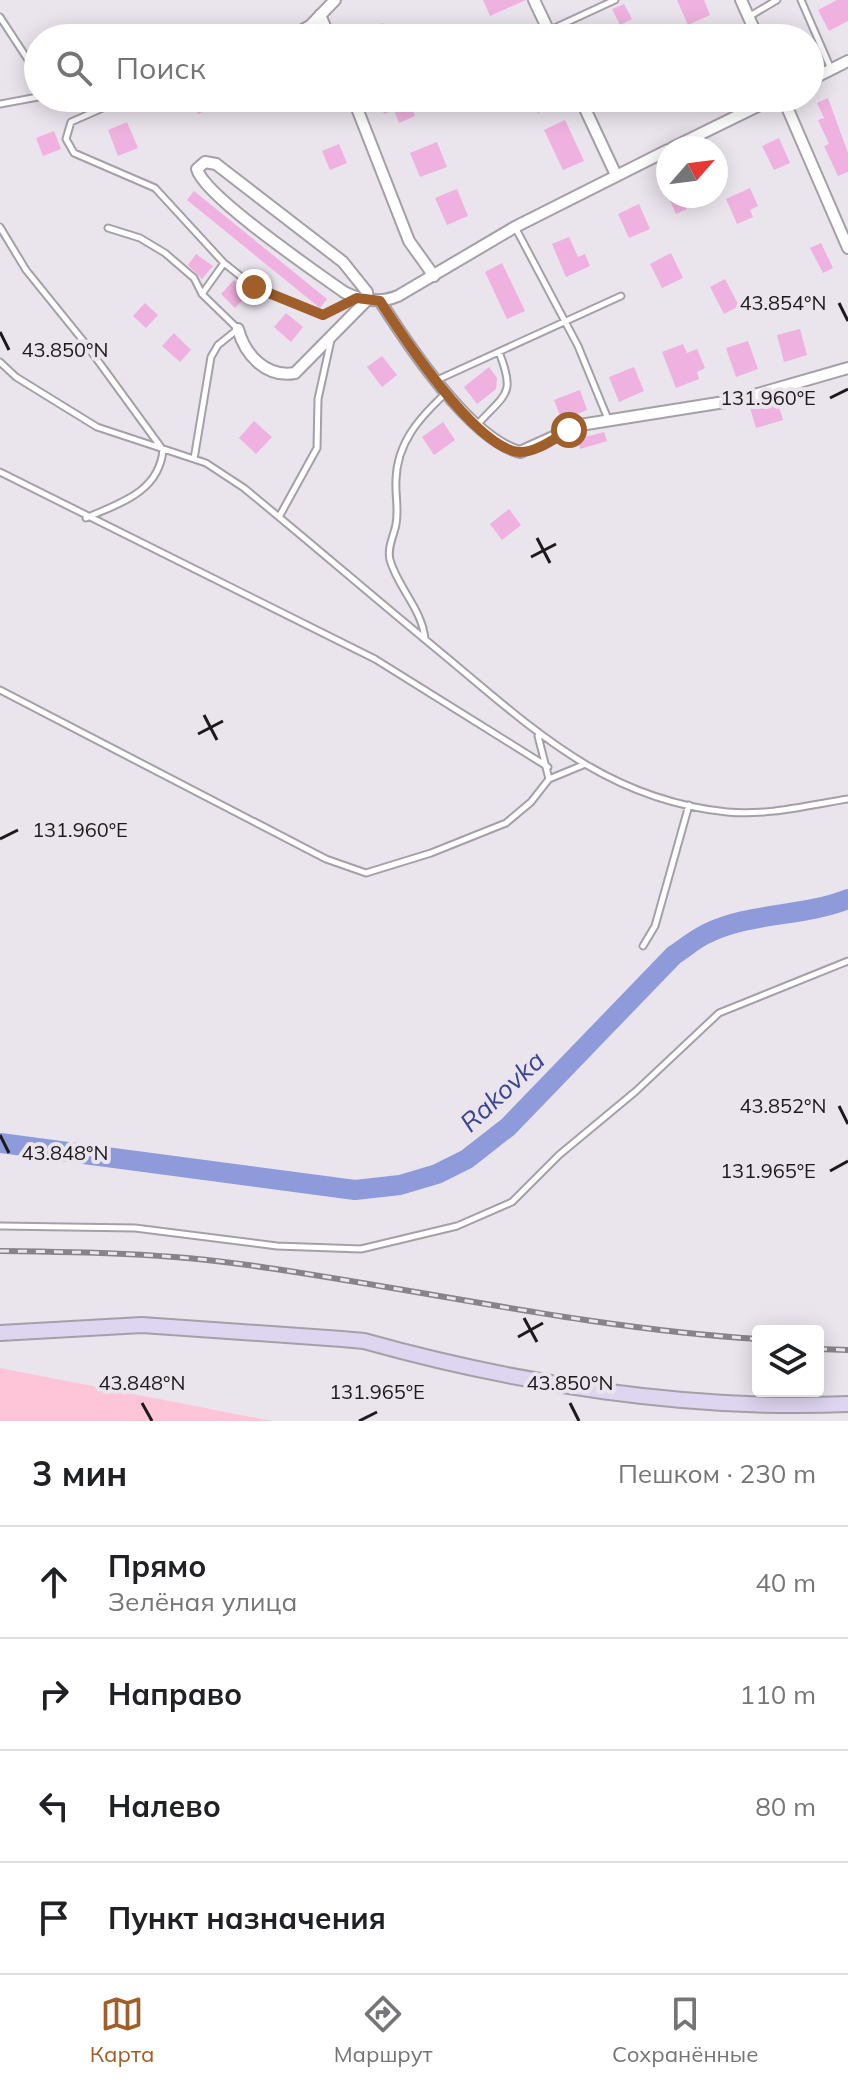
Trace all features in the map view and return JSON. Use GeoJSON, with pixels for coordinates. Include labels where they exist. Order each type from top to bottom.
{"type":"FeatureCollection","features":[{"type":"Feature","properties":{"kind":"main road"},"geometry":{"type":"LineString","coordinates":[[0,1333],[142,1325],[364,1341],[536,1383],[741,1403],[848,1404]]}},
{"type":"Feature","properties":{"kind":"street"},"geometry":{"type":"LineString","coordinates":[[310,24],[335,0]]}},
{"type":"Feature","properties":{"kind":"street"},"geometry":{"type":"LineString","coordinates":[[534,0],[545,24]]}},
{"type":"Feature","properties":{"kind":"street"},"geometry":{"type":"LineString","coordinates":[[741,0],[752,24]]}},
{"type":"Feature","properties":{"kind":"street"},"geometry":{"type":"LineString","coordinates":[[320,15],[324,24]]}},
{"type":"Feature","properties":{"kind":"street"},"geometry":{"type":"LineString","coordinates":[[824,73],[848,61]]}},
{"type":"Feature","properties":{"kind":"street"},"geometry":{"type":"LineString","coordinates":[[358,112],[409,241],[434,276]]}},
{"type":"Feature","properties":{"kind":"street"},"geometry":{"type":"LineString","coordinates":[[587,112],[616,175]]}},
{"type":"Feature","properties":{"kind":"street"},"geometry":{"type":"LineString","coordinates":[[697,136],[745,112]]}},
{"type":"Feature","properties":{"kind":"street"},"geometry":{"type":"LineString","coordinates":[[789,112],[848,248]]}},
{"type":"Feature","properties":{"kind":"street"},"geometry":{"type":"LineString","coordinates":[[238,329],[249,354],[278,375],[301,369],[331,339],[362,299],[358,279],[333,254],[216,164],[200,165],[199,176],[209,187],[265,234],[344,292],[362,299],[380,301],[398,296],[515,227],[656,156]]}},
{"type":"Feature","properties":{"kind":"street"},"geometry":{"type":"LineString","coordinates":[[380,301],[475,427],[499,445],[520,452],[580,425],[737,400],[848,368]]}},
{"type":"Feature","properties":{"kind":"lane"},"geometry":{"type":"LineString","coordinates":[[569,24],[615,0]]}},
{"type":"Feature","properties":{"kind":"lane"},"geometry":{"type":"LineString","coordinates":[[749,17],[777,0]]}},
{"type":"Feature","properties":{"kind":"lane"},"geometry":{"type":"LineString","coordinates":[[801,0],[811,24]]}},
{"type":"Feature","properties":{"kind":"lane"},"geometry":{"type":"LineString","coordinates":[[0,17],[24,54]]}},
{"type":"Feature","properties":{"kind":"lane"},"geometry":{"type":"LineString","coordinates":[[824,53],[831,69]]}},
{"type":"Feature","properties":{"kind":"lane"},"geometry":{"type":"LineString","coordinates":[[0,104],[24,100]]}},
{"type":"Feature","properties":{"kind":"lane"},"geometry":{"type":"LineString","coordinates":[[92,112],[71,122],[66,139],[74,153],[164,194],[224,263],[254,287],[323,315],[362,299]]}},
{"type":"Feature","properties":{"kind":"lane"},"geometry":{"type":"LineString","coordinates":[[0,227],[26,270],[85,343],[163,450],[158,471],[142,491],[86,518]]}},
{"type":"Feature","properties":{"kind":"lane"},"geometry":{"type":"LineString","coordinates":[[515,227],[578,346],[608,419]]}},
{"type":"Feature","properties":{"kind":"lane"},"geometry":{"type":"LineString","coordinates":[[108,228],[140,238],[165,253],[194,278],[202,294],[238,329],[218,345],[211,357],[194,459]]}},
{"type":"Feature","properties":{"kind":"lane"},"geometry":{"type":"LineString","coordinates":[[202,294],[224,263]]}},
{"type":"Feature","properties":{"kind":"lane"},"geometry":{"type":"LineString","coordinates":[[437,380],[563,319],[621,296]]}},
{"type":"Feature","properties":{"kind":"lane"},"geometry":{"type":"LineString","coordinates":[[279,517],[317,448],[318,399],[331,339]]}},
{"type":"Feature","properties":{"kind":"lane"},"geometry":{"type":"LineString","coordinates":[[475,427],[507,392],[510,384],[499,352]]}},
{"type":"Feature","properties":{"kind":"lane"},"geometry":{"type":"LineString","coordinates":[[0,362],[16,377],[97,427],[194,459],[244,488],[538,735],[584,765],[648,795],[689,805],[752,813],[848,799]]}},
{"type":"Feature","properties":{"kind":"lane"},"geometry":{"type":"LineString","coordinates":[[425,640],[421,620],[389,556],[396,523],[396,478],[401,448],[421,417],[448,391]]}},
{"type":"Feature","properties":{"kind":"lane"},"geometry":{"type":"LineString","coordinates":[[0,472],[44,492],[86,518],[375,659],[548,767]]}},
{"type":"Feature","properties":{"kind":"lane"},"geometry":{"type":"LineString","coordinates":[[0,690],[326,859],[366,873],[494,829],[518,814],[549,779],[584,765]]}},
{"type":"Feature","properties":{"kind":"lane"},"geometry":{"type":"LineString","coordinates":[[538,735],[549,779]]}},
{"type":"Feature","properties":{"kind":"lane"},"geometry":{"type":"LineString","coordinates":[[643,946],[655,926],[689,805]]}},
{"type":"Feature","properties":{"kind":"lane"},"geometry":{"type":"LineString","coordinates":[[0,1226],[135,1228],[277,1246],[361,1249],[457,1226],[512,1202],[559,1155],[636,1091],[719,1013],[848,961]]}},
{"type":"Feature","properties":{"kind":"shaded area"},"geometry":{"type":"Polygon","coordinates":[[[0,1368],[272,1421],[0,1421],[0,1368]]]}},
{"type":"Feature","properties":{"kind":"building"},"geometry":{"type":"Polygon","coordinates":[[[483,0],[526,0],[490,16],[483,0]]]}},
{"type":"Feature","properties":{"kind":"building"},"geometry":{"type":"Polygon","coordinates":[[[677,0],[704,0],[710,15],[688,24],[677,0]]]}},
{"type":"Feature","properties":{"kind":"building"},"geometry":{"type":"Polygon","coordinates":[[[837,0],[848,0],[848,21],[829,31],[818,10],[837,0]]]}},
{"type":"Feature","properties":{"kind":"building"},"geometry":{"type":"Polygon","coordinates":[[[624,4],[632,19],[620,24],[612,9],[624,4]]]}},
{"type":"Feature","properties":{"kind":"building"},"geometry":{"type":"Polygon","coordinates":[[[828,98],[848,153],[848,172],[838,176],[824,146],[829,144],[818,120],[824,118],[821,112],[824,112],[824,100],[828,98]]]}},
{"type":"Feature","properties":{"kind":"building"},"geometry":{"type":"Polygon","coordinates":[[[395,112],[414,112],[415,116],[399,123],[395,112]]]}},
{"type":"Feature","properties":{"kind":"building"},"geometry":{"type":"Polygon","coordinates":[[[565,120],[584,161],[563,170],[544,130],[565,120]]]}},
{"type":"Feature","properties":{"kind":"building"},"geometry":{"type":"Polygon","coordinates":[[[127,122],[138,148],[118,156],[108,130],[127,122]]]}},
{"type":"Feature","properties":{"kind":"building"},"geometry":{"type":"Polygon","coordinates":[[[54,131],[61,149],[43,156],[36,138],[54,131]]]}},
{"type":"Feature","properties":{"kind":"building"},"geometry":{"type":"Polygon","coordinates":[[[779,138],[790,163],[774,170],[762,146],[779,138]]]}},
{"type":"Feature","properties":{"kind":"building"},"geometry":{"type":"Polygon","coordinates":[[[437,142],[447,167],[420,177],[410,153],[437,142]]]}},
{"type":"Feature","properties":{"kind":"building"},"geometry":{"type":"Polygon","coordinates":[[[339,144],[347,163],[330,170],[322,151],[339,144]]]}},
{"type":"Feature","properties":{"kind":"building"},"geometry":{"type":"Polygon","coordinates":[[[750,188],[758,206],[750,210],[753,217],[737,224],[728,198],[750,188]]]}},
{"type":"Feature","properties":{"kind":"building"},"geometry":{"type":"Polygon","coordinates":[[[457,189],[468,216],[447,225],[435,198],[457,189]]]}},
{"type":"Feature","properties":{"kind":"building"},"geometry":{"type":"Polygon","coordinates":[[[194,191],[327,299],[320,308],[187,200],[194,191]]]}},
{"type":"Feature","properties":{"kind":"building"},"geometry":{"type":"Polygon","coordinates":[[[639,204],[650,229],[629,238],[618,214],[639,204]]]}},
{"type":"Feature","properties":{"kind":"building"},"geometry":{"type":"Polygon","coordinates":[[[673,208],[687,208],[687,209],[676,214],[673,208]]]}},
{"type":"Feature","properties":{"kind":"building"},"geometry":{"type":"Polygon","coordinates":[[[569,237],[578,257],[585,254],[590,266],[566,277],[552,244],[569,237]]]}},
{"type":"Feature","properties":{"kind":"building"},"geometry":{"type":"Polygon","coordinates":[[[821,243],[833,268],[823,273],[810,248],[821,243]]]}},
{"type":"Feature","properties":{"kind":"building"},"geometry":{"type":"Polygon","coordinates":[[[671,253],[683,278],[662,288],[650,264],[671,253]]]}},
{"type":"Feature","properties":{"kind":"building"},"geometry":{"type":"Polygon","coordinates":[[[196,254],[213,266],[202,279],[188,265],[196,254]]]}},
{"type":"Feature","properties":{"kind":"building"},"geometry":{"type":"Polygon","coordinates":[[[502,263],[525,311],[507,319],[485,272],[502,263]]]}},
{"type":"Feature","properties":{"kind":"building"},"geometry":{"type":"Polygon","coordinates":[[[725,279],[739,306],[724,314],[710,287],[725,279]]]}},
{"type":"Feature","properties":{"kind":"building"},"geometry":{"type":"Polygon","coordinates":[[[234,280],[248,294],[235,308],[221,294],[234,280]]]}},
{"type":"Feature","properties":{"kind":"building"},"geometry":{"type":"Polygon","coordinates":[[[145,303],[158,315],[146,328],[133,316],[145,303]]]}},
{"type":"Feature","properties":{"kind":"building"},"geometry":{"type":"Polygon","coordinates":[[[286,313],[303,327],[291,342],[274,327],[286,313]]]}},
{"type":"Feature","properties":{"kind":"building"},"geometry":{"type":"Polygon","coordinates":[[[800,329],[807,355],[784,362],[777,335],[800,329]]]}},
{"type":"Feature","properties":{"kind":"building"},"geometry":{"type":"Polygon","coordinates":[[[174,333],[191,350],[180,362],[162,346],[174,333]]]}},
{"type":"Feature","properties":{"kind":"building"},"geometry":{"type":"Polygon","coordinates":[[[748,341],[758,369],[736,377],[726,348],[748,341]]]}},
{"type":"Feature","properties":{"kind":"building"},"geometry":{"type":"Polygon","coordinates":[[[683,344],[687,353],[697,349],[705,368],[697,372],[699,379],[676,388],[662,352],[683,344]]]}},
{"type":"Feature","properties":{"kind":"building"},"geometry":{"type":"Polygon","coordinates":[[[382,356],[397,375],[382,387],[367,367],[382,356]]]}},
{"type":"Feature","properties":{"kind":"building"},"geometry":{"type":"Polygon","coordinates":[[[489,367],[497,378],[496,389],[477,404],[464,387],[489,367]]]}},
{"type":"Feature","properties":{"kind":"building"},"geometry":{"type":"Polygon","coordinates":[[[634,367],[644,391],[619,402],[609,377],[634,367]]]}},
{"type":"Feature","properties":{"kind":"building"},"geometry":{"type":"Polygon","coordinates":[[[580,390],[587,410],[562,420],[554,400],[580,390]]]}},
{"type":"Feature","properties":{"kind":"building"},"geometry":{"type":"Polygon","coordinates":[[[777,400],[783,420],[756,428],[750,408],[777,400]]]}},
{"type":"Feature","properties":{"kind":"building"},"geometry":{"type":"Polygon","coordinates":[[[254,421],[272,437],[256,454],[239,438],[254,421]]]}},
{"type":"Feature","properties":{"kind":"building"},"geometry":{"type":"Polygon","coordinates":[[[443,422],[455,440],[434,455],[422,437],[443,422]]]}},
{"type":"Feature","properties":{"kind":"building"},"geometry":{"type":"Polygon","coordinates":[[[604,432],[607,441],[580,449],[578,439],[604,432]]]}},
{"type":"Feature","properties":{"kind":"building"},"geometry":{"type":"Polygon","coordinates":[[[509,509],[521,525],[502,540],[490,524],[509,509]]]}},
{"type":"Feature","properties":{"kind":"waterway","name":"Rakovka"},"geometry":{"type":"LineString","coordinates":[[0,1143],[355,1190],[400,1185],[437,1174],[467,1159],[508,1127],[674,955],[698,938],[740,922],[813,909],[848,899]]}},
{"type":"Feature","properties":{"kind":"railway"},"geometry":{"type":"LineString","coordinates":[[0,1251],[124,1254],[217,1261],[566,1317],[752,1339]]}},
{"type":"Feature","properties":{"kind":"railway"},"geometry":{"type":"LineString","coordinates":[[824,1349],[848,1350]]}},
{"type":"Feature","properties":{"kind":"route"},"geometry":{"type":"LineString","coordinates":[[254,287],[323,315],[357,298],[380,301],[405,339],[475,427],[499,445],[520,452],[530,450],[569,430]]}}]}
